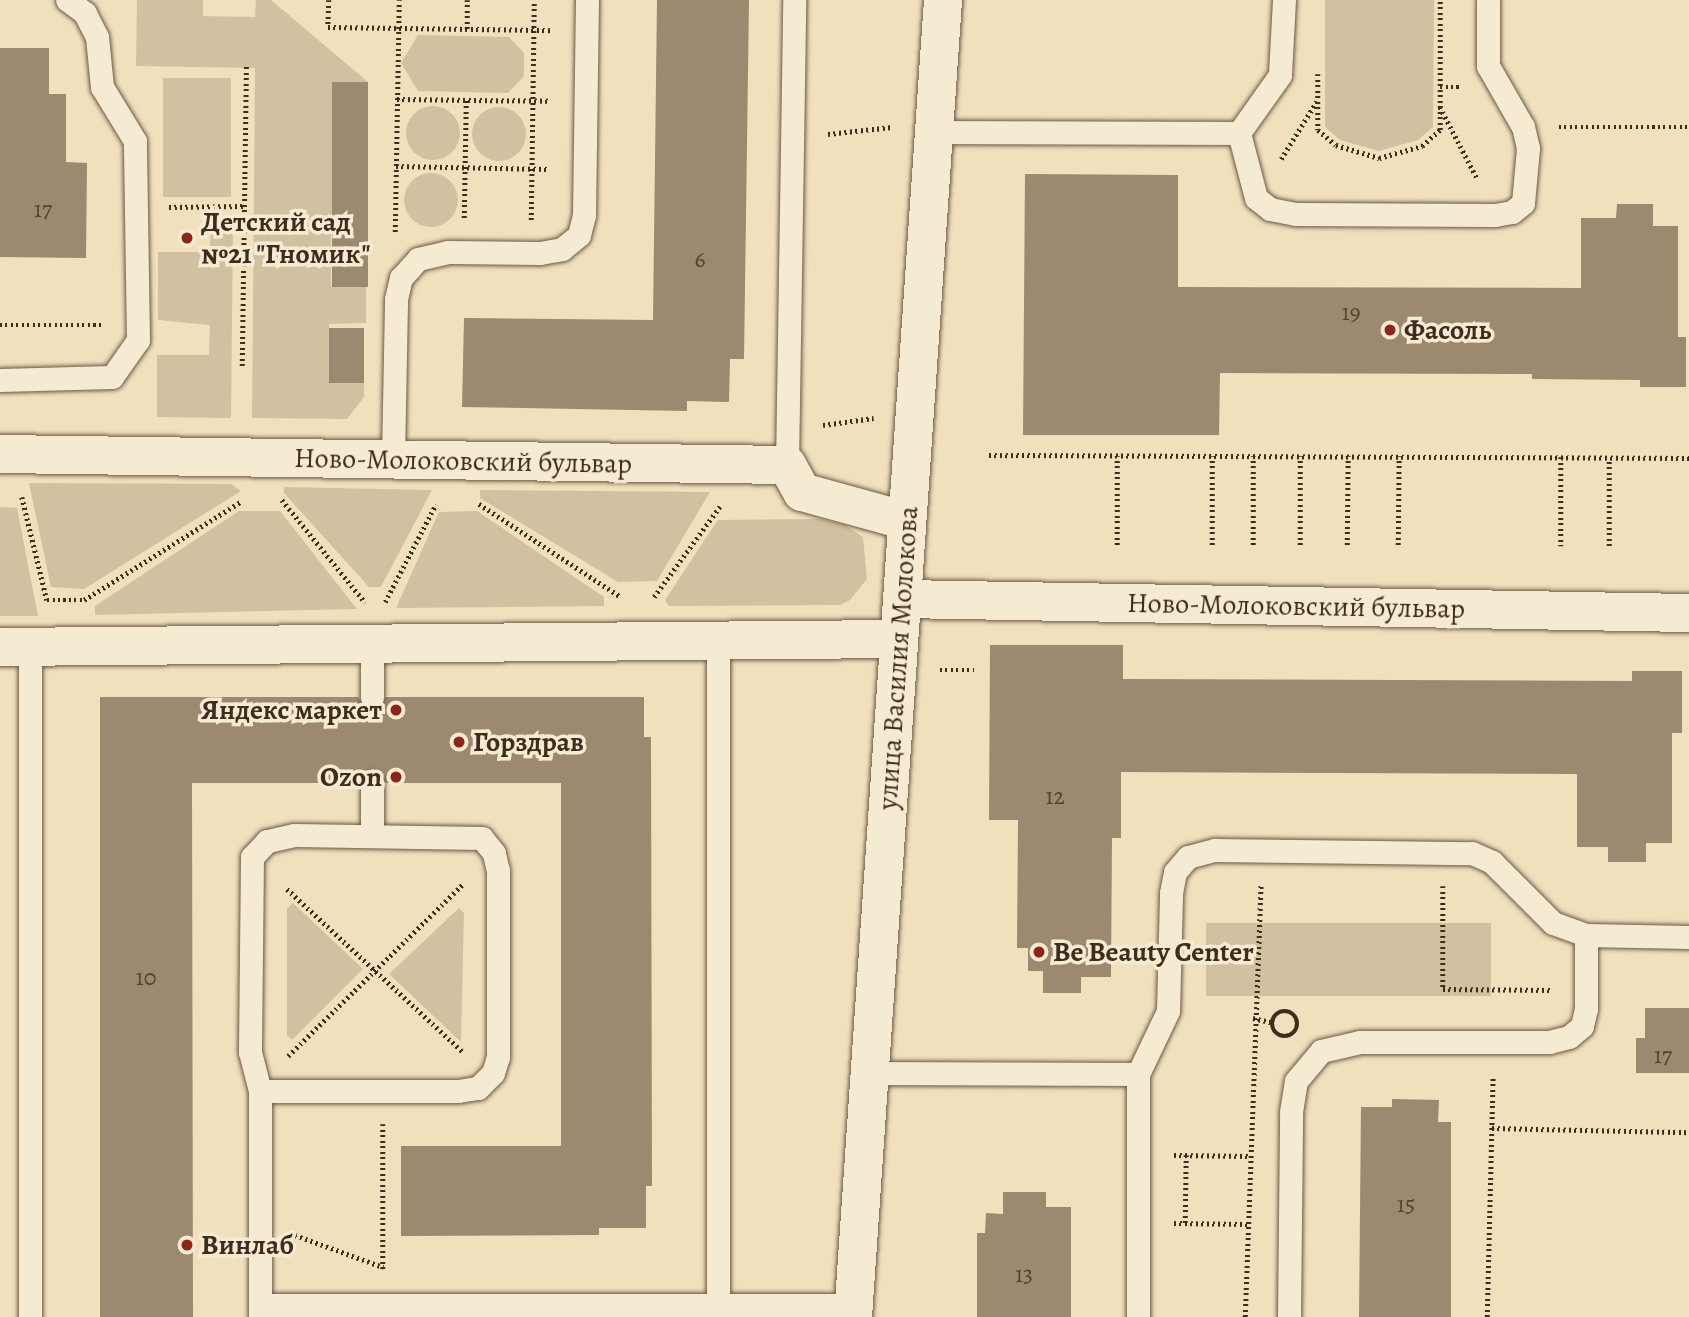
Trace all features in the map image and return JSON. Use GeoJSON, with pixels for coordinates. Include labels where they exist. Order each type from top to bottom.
{"type":"FeatureCollection","features":[{"type":"Feature","properties":{"kind":"street","name":"улица Василия Молокова"},"geometry":{"type":"LineString","coordinates":[[853,1311],[943,0]]}},
{"type":"Feature","properties":{"kind":"street","name":"Ново-Молоковский бульвар"},"geometry":{"type":"LineString","coordinates":[[0,454],[393,459],[788,447]]}},
{"type":"Feature","properties":{"kind":"street"},"geometry":{"type":"LineString","coordinates":[[788,447],[802,492],[907,521]]}},
{"type":"Feature","properties":{"kind":"street","name":"Ново-Молоковский бульвар"},"geometry":{"type":"LineString","coordinates":[[902,599],[1689,613]]}},
{"type":"Feature","properties":{"kind":"street"},"geometry":{"type":"LineString","coordinates":[[15,647],[371,625],[718,641],[899,639]]}},
{"type":"Feature","properties":{"kind":"lane"},"geometry":{"type":"LineString","coordinates":[[0,380],[112,377],[132,354],[137,325],[135,141],[102,87],[97,37],[85,13],[66,0]]}},
{"type":"Feature","properties":{"kind":"lane"},"geometry":{"type":"LineString","coordinates":[[393,459],[396,299],[401,278],[418,259],[464,251],[531,252],[562,249],[579,235],[584,169],[587,0]]}},
{"type":"Feature","properties":{"kind":"lane"},"geometry":{"type":"LineString","coordinates":[[788,447],[794,0]]}},
{"type":"Feature","properties":{"kind":"lane"},"geometry":{"type":"LineString","coordinates":[[1284,0],[1280,75],[1239,133],[1256,198],[1270,209],[1296,214],[1495,215],[1512,212],[1523,203],[1528,148],[1523,127],[1488,65],[1488,0]]}},
{"type":"Feature","properties":{"kind":"lane"},"geometry":{"type":"LineString","coordinates":[[935,127],[1239,133]]}},
{"type":"Feature","properties":{"kind":"lane"},"geometry":{"type":"LineString","coordinates":[[371,625],[372,697]]}},
{"type":"Feature","properties":{"kind":"lane"},"geometry":{"type":"LineString","coordinates":[[718,641],[718,1311]]}},
{"type":"Feature","properties":{"kind":"lane"},"geometry":{"type":"LineString","coordinates":[[15,647],[30,1317]]}},
{"type":"Feature","properties":{"kind":"lane"},"geometry":{"type":"LineString","coordinates":[[372,783],[372,835]]}},
{"type":"Feature","properties":{"kind":"lane"},"geometry":{"type":"LineString","coordinates":[[259,1088],[458,1091],[478,1088],[489,1076],[498,1058],[494,853],[482,838],[465,835],[294,835],[267,841],[251,857],[250,1052],[259,1088],[260,1311],[383,1305],[853,1311]]}},
{"type":"Feature","properties":{"kind":"lane"},"geometry":{"type":"LineString","coordinates":[[1138,1317],[1138,1074],[1168,1011],[1175,872],[1188,857],[1215,850],[1443,850],[1492,862],[1553,923],[1586,935],[1689,937]]}},
{"type":"Feature","properties":{"kind":"lane"},"geometry":{"type":"LineString","coordinates":[[1289,1317],[1290,1157],[1297,1081],[1321,1051],[1360,1042],[1494,1042],[1569,1037],[1583,1026],[1586,935]]}},
{"type":"Feature","properties":{"kind":"lane"},"geometry":{"type":"LineString","coordinates":[[869,1073],[1138,1074]]}},
{"type":"Feature","properties":{"kind":"path"},"geometry":{"type":"LineString","coordinates":[[329,0],[328,27],[587,31]]}},
{"type":"Feature","properties":{"kind":"path"},"geometry":{"type":"LineString","coordinates":[[399,0],[395,233],[418,259]]}},
{"type":"Feature","properties":{"kind":"path"},"geometry":{"type":"LineString","coordinates":[[467,0],[467,29]]}},
{"type":"Feature","properties":{"kind":"path"},"geometry":{"type":"LineString","coordinates":[[531,252],[534,0]]}},
{"type":"Feature","properties":{"kind":"path"},"geometry":{"type":"LineString","coordinates":[[1318,58],[1318,130],[1357,155],[1379,158],[1401,155],[1440,130],[1440,0]]}},
{"type":"Feature","properties":{"kind":"path"},"geometry":{"type":"LineString","coordinates":[[242,366],[246,66]]}},
{"type":"Feature","properties":{"kind":"path"},"geometry":{"type":"LineString","coordinates":[[397,99],[586,102]]}},
{"type":"Feature","properties":{"kind":"path"},"geometry":{"type":"LineString","coordinates":[[464,251],[466,100]]}},
{"type":"Feature","properties":{"kind":"path"},"geometry":{"type":"LineString","coordinates":[[1256,198],[1318,100]]}},
{"type":"Feature","properties":{"kind":"path"},"geometry":{"type":"LineString","coordinates":[[1440,106],[1495,215]]}},
{"type":"Feature","properties":{"kind":"path"},"geometry":{"type":"LineString","coordinates":[[792,138],[935,127]]}},
{"type":"Feature","properties":{"kind":"path"},"geometry":{"type":"LineString","coordinates":[[1523,127],[1689,127]]}},
{"type":"Feature","properties":{"kind":"path"},"geometry":{"type":"LineString","coordinates":[[396,166],[584,169]]}},
{"type":"Feature","properties":{"kind":"path"},"geometry":{"type":"LineString","coordinates":[[136,207],[243,206]]}},
{"type":"Feature","properties":{"kind":"path"},"geometry":{"type":"LineString","coordinates":[[0,325],[137,325]]}},
{"type":"Feature","properties":{"kind":"path"},"geometry":{"type":"LineString","coordinates":[[788,447],[915,413]]}},
{"type":"Feature","properties":{"kind":"path"},"geometry":{"type":"LineString","coordinates":[[989,455],[1689,458]]}},
{"type":"Feature","properties":{"kind":"path"},"geometry":{"type":"LineString","coordinates":[[1117,456],[1117,545]]}},
{"type":"Feature","properties":{"kind":"path"},"geometry":{"type":"LineString","coordinates":[[1212,456],[1212,545]]}},
{"type":"Feature","properties":{"kind":"path"},"geometry":{"type":"LineString","coordinates":[[1252,545],[1253,456]]}},
{"type":"Feature","properties":{"kind":"path"},"geometry":{"type":"LineString","coordinates":[[1300,456],[1300,545]]}},
{"type":"Feature","properties":{"kind":"path"},"geometry":{"type":"LineString","coordinates":[[1347,545],[1348,456]]}},
{"type":"Feature","properties":{"kind":"path"},"geometry":{"type":"LineString","coordinates":[[1398,456],[1398,545]]}},
{"type":"Feature","properties":{"kind":"path"},"geometry":{"type":"LineString","coordinates":[[1561,457],[1561,546]]}},
{"type":"Feature","properties":{"kind":"path"},"geometry":{"type":"LineString","coordinates":[[1609,458],[1609,546]]}},
{"type":"Feature","properties":{"kind":"path"},"geometry":{"type":"LineString","coordinates":[[12,493],[22,493],[47,600],[84,600],[246,498]]}},
{"type":"Feature","properties":{"kind":"path"},"geometry":{"type":"LineString","coordinates":[[271,498],[280,498],[371,625]]}},
{"type":"Feature","properties":{"kind":"path"},"geometry":{"type":"LineString","coordinates":[[467,503],[476,502],[625,600]]}},
{"type":"Feature","properties":{"kind":"path"},"geometry":{"type":"LineString","coordinates":[[383,606],[436,504],[447,503]]}},
{"type":"Feature","properties":{"kind":"path"},"geometry":{"type":"LineString","coordinates":[[647,598],[656,597],[722,504],[735,504]]}},
{"type":"Feature","properties":{"kind":"path"},"geometry":{"type":"LineString","coordinates":[[925,670],[974,670]]}},
{"type":"Feature","properties":{"kind":"path"},"geometry":{"type":"LineString","coordinates":[[1245,1317],[1253,1018],[1262,850]]}},
{"type":"Feature","properties":{"kind":"path"},"geometry":{"type":"LineString","coordinates":[[1443,850],[1443,989],[1586,990]]}},
{"type":"Feature","properties":{"kind":"path"},"geometry":{"type":"LineString","coordinates":[[259,1088],[494,853]]}},
{"type":"Feature","properties":{"kind":"path"},"geometry":{"type":"LineString","coordinates":[[251,857],[489,1076]]}},
{"type":"Feature","properties":{"kind":"path"},"geometry":{"type":"LineString","coordinates":[[1253,1018],[1271,1022],[1279,1036],[1287,1037],[1298,1026],[1290,1012],[1275,1014],[1271,1022]]}},
{"type":"Feature","properties":{"kind":"path"},"geometry":{"type":"LineString","coordinates":[[1487,1317],[1494,1042]]}},
{"type":"Feature","properties":{"kind":"path"},"geometry":{"type":"LineString","coordinates":[[383,1091],[383,1305]]}},
{"type":"Feature","properties":{"kind":"path"},"geometry":{"type":"LineString","coordinates":[[1492,1128],[1689,1132]]}},
{"type":"Feature","properties":{"kind":"path"},"geometry":{"type":"LineString","coordinates":[[1138,1155],[1290,1157]]}},
{"type":"Feature","properties":{"kind":"path"},"geometry":{"type":"LineString","coordinates":[[1185,1155],[1185,1223]]}},
{"type":"Feature","properties":{"kind":"path"},"geometry":{"type":"LineString","coordinates":[[260,1222],[383,1267]]}},
{"type":"Feature","properties":{"kind":"path"},"geometry":{"type":"LineString","coordinates":[[1138,1222],[1247,1224]]}},
{"type":"Feature","properties":{"kind":"shaded area"},"geometry":{"type":"Polygon","coordinates":[[[137,0],[203,0],[203,16],[255,17],[256,0],[271,0],[368,82],[366,233],[331,233],[331,287],[366,287],[366,323],[329,324],[329,382],[364,383],[364,397],[347,419],[252,418],[255,68],[136,66],[137,0]]]}},
{"type":"Feature","properties":{"kind":"shaded area"},"geometry":{"type":"Polygon","coordinates":[[[1325,0],[1434,0],[1433,127],[1418,140],[1379,151],[1340,140],[1325,127],[1325,0]]]}},
{"type":"Feature","properties":{"kind":"shaded area"},"geometry":{"type":"Polygon","coordinates":[[[418,35],[509,37],[524,53],[524,76],[508,93],[418,91],[401,63],[418,35]]]}},
{"type":"Feature","properties":{"kind":"shaded area"},"geometry":{"type":"Polygon","coordinates":[[[163,78],[231,78],[231,197],[163,197],[163,78]]]}},
{"type":"Feature","properties":{"kind":"shaded area"},"geometry":{"type":"Polygon","coordinates":[[[433,106],[452,114],[460,133],[452,152],[433,160],[414,152],[406,133],[414,114],[433,106]]]}},
{"type":"Feature","properties":{"kind":"shaded area"},"geometry":{"type":"Polygon","coordinates":[[[499,107],[518,115],[526,134],[518,153],[499,161],[480,153],[472,134],[480,115],[499,107]]]}},
{"type":"Feature","properties":{"kind":"shaded area"},"geometry":{"type":"Polygon","coordinates":[[[431,173],[450,181],[458,200],[450,219],[431,227],[412,219],[404,200],[412,181],[431,173]]]}},
{"type":"Feature","properties":{"kind":"shaded area"},"geometry":{"type":"Polygon","coordinates":[[[211,222],[233,222],[231,418],[157,417],[157,355],[209,355],[210,325],[158,320],[158,252],[210,252],[211,222]]]}},
{"type":"Feature","properties":{"kind":"shaded area"},"geometry":{"type":"Polygon","coordinates":[[[29,483],[231,484],[241,491],[84,589],[51,587],[29,483]]]}},
{"type":"Feature","properties":{"kind":"shaded area"},"geometry":{"type":"Polygon","coordinates":[[[284,487],[432,490],[381,587],[369,587],[284,493],[284,487]]]}},
{"type":"Feature","properties":{"kind":"shaded area"},"geometry":{"type":"Polygon","coordinates":[[[480,490],[710,492],[657,581],[618,582],[480,498],[480,490]]]}},
{"type":"Feature","properties":{"kind":"shaded area"},"geometry":{"type":"Polygon","coordinates":[[[0,507],[17,508],[38,616],[0,616],[0,507]]]}},
{"type":"Feature","properties":{"kind":"shaded area"},"geometry":{"type":"Polygon","coordinates":[[[239,511],[280,511],[357,609],[95,615],[95,606],[239,511]]]}},
{"type":"Feature","properties":{"kind":"shaded area"},"geometry":{"type":"Polygon","coordinates":[[[477,511],[604,597],[604,606],[396,608],[439,512],[477,511]]]}},
{"type":"Feature","properties":{"kind":"shaded area"},"geometry":{"type":"Polygon","coordinates":[[[819,519],[845,525],[863,537],[867,579],[850,600],[840,605],[669,606],[665,600],[718,520],[819,519]]]}},
{"type":"Feature","properties":{"kind":"shaded area"},"geometry":{"type":"Polygon","coordinates":[[[293,903],[363,969],[292,1040],[287,1035],[287,909],[293,903]]]}},
{"type":"Feature","properties":{"kind":"shaded area"},"geometry":{"type":"Polygon","coordinates":[[[459,908],[464,913],[461,1042],[389,974],[459,908]]]}},
{"type":"Feature","properties":{"kind":"shaded area"},"geometry":{"type":"Polygon","coordinates":[[[1206,923],[1491,923],[1491,996],[1206,996],[1206,923]]]}},
{"type":"Feature","properties":{"kind":"building"},"geometry":{"type":"Polygon","coordinates":[[[657,0],[749,0],[744,359],[730,359],[729,402],[687,401],[687,411],[462,407],[464,318],[653,320],[657,0]]]}},
{"type":"Feature","properties":{"kind":"building"},"geometry":{"type":"Polygon","coordinates":[[[0,48],[49,48],[49,94],[66,94],[66,162],[87,163],[86,258],[0,257],[0,48]]]}},
{"type":"Feature","properties":{"kind":"building"},"geometry":{"type":"Polygon","coordinates":[[[332,82],[368,82],[368,287],[332,287],[332,82]]]}},
{"type":"Feature","properties":{"kind":"building"},"geometry":{"type":"Polygon","coordinates":[[[1025,174],[1178,175],[1178,287],[1581,288],[1581,218],[1616,218],[1617,204],[1653,204],[1653,226],[1678,226],[1678,337],[1686,337],[1686,387],[1640,387],[1640,380],[1532,379],[1532,374],[1220,373],[1219,435],[1023,435],[1025,174]]]}},
{"type":"Feature","properties":{"kind":"building"},"geometry":{"type":"Polygon","coordinates":[[[329,328],[364,328],[364,383],[329,383],[329,328]]]}},
{"type":"Feature","properties":{"kind":"building"},"geometry":{"type":"Polygon","coordinates":[[[990,645],[1123,645],[1123,679],[1632,681],[1632,671],[1682,671],[1682,733],[1672,733],[1672,843],[1646,843],[1646,862],[1608,862],[1608,847],[1577,847],[1577,774],[1121,772],[1121,838],[1112,838],[1111,977],[1081,977],[1081,993],[1043,993],[1043,971],[1028,971],[1028,948],[1017,948],[1018,820],[989,820],[990,645]]]}},
{"type":"Feature","properties":{"kind":"building"},"geometry":{"type":"Polygon","coordinates":[[[100,697],[358,697],[371,711],[386,697],[644,697],[644,737],[651,737],[652,1186],[646,1186],[646,1228],[599,1228],[599,1235],[401,1236],[401,1146],[561,1146],[561,783],[386,783],[373,769],[358,783],[192,783],[193,1317],[100,1317],[100,697]]]}},
{"type":"Feature","properties":{"kind":"building"},"geometry":{"type":"Polygon","coordinates":[[[1645,1008],[1689,1008],[1689,1073],[1636,1073],[1636,1038],[1645,1038],[1645,1008]]]}},
{"type":"Feature","properties":{"kind":"building"},"geometry":{"type":"Polygon","coordinates":[[[1392,1099],[1439,1100],[1438,1122],[1451,1122],[1451,1317],[1359,1317],[1361,1107],[1392,1107],[1392,1099]]]}},
{"type":"Feature","properties":{"kind":"building"},"geometry":{"type":"Polygon","coordinates":[[[1003,1192],[1046,1192],[1046,1207],[1071,1207],[1071,1317],[977,1317],[977,1233],[985,1233],[986,1213],[1003,1214],[1003,1192]]]}},
{"type":"Feature","properties":{"kind":"place","name":"Детский сад №21 \"Гномик\""},"geometry":{"type":"Point","coordinates":[187,238]}},
{"type":"Feature","properties":{"kind":"place","name":"Фасоль"},"geometry":{"type":"Point","coordinates":[1390,330]}},
{"type":"Feature","properties":{"kind":"place","name":"Яндекс маркет"},"geometry":{"type":"Point","coordinates":[396,710]}},
{"type":"Feature","properties":{"kind":"place","name":"Горздрав"},"geometry":{"type":"Point","coordinates":[459,742]}},
{"type":"Feature","properties":{"kind":"place","name":"Ozon"},"geometry":{"type":"Point","coordinates":[396,777]}},
{"type":"Feature","properties":{"kind":"place","name":"Be Beauty Center"},"geometry":{"type":"Point","coordinates":[1039,952]}},
{"type":"Feature","properties":{"kind":"place","name":"Винлаб"},"geometry":{"type":"Point","coordinates":[187,1245]}}]}
